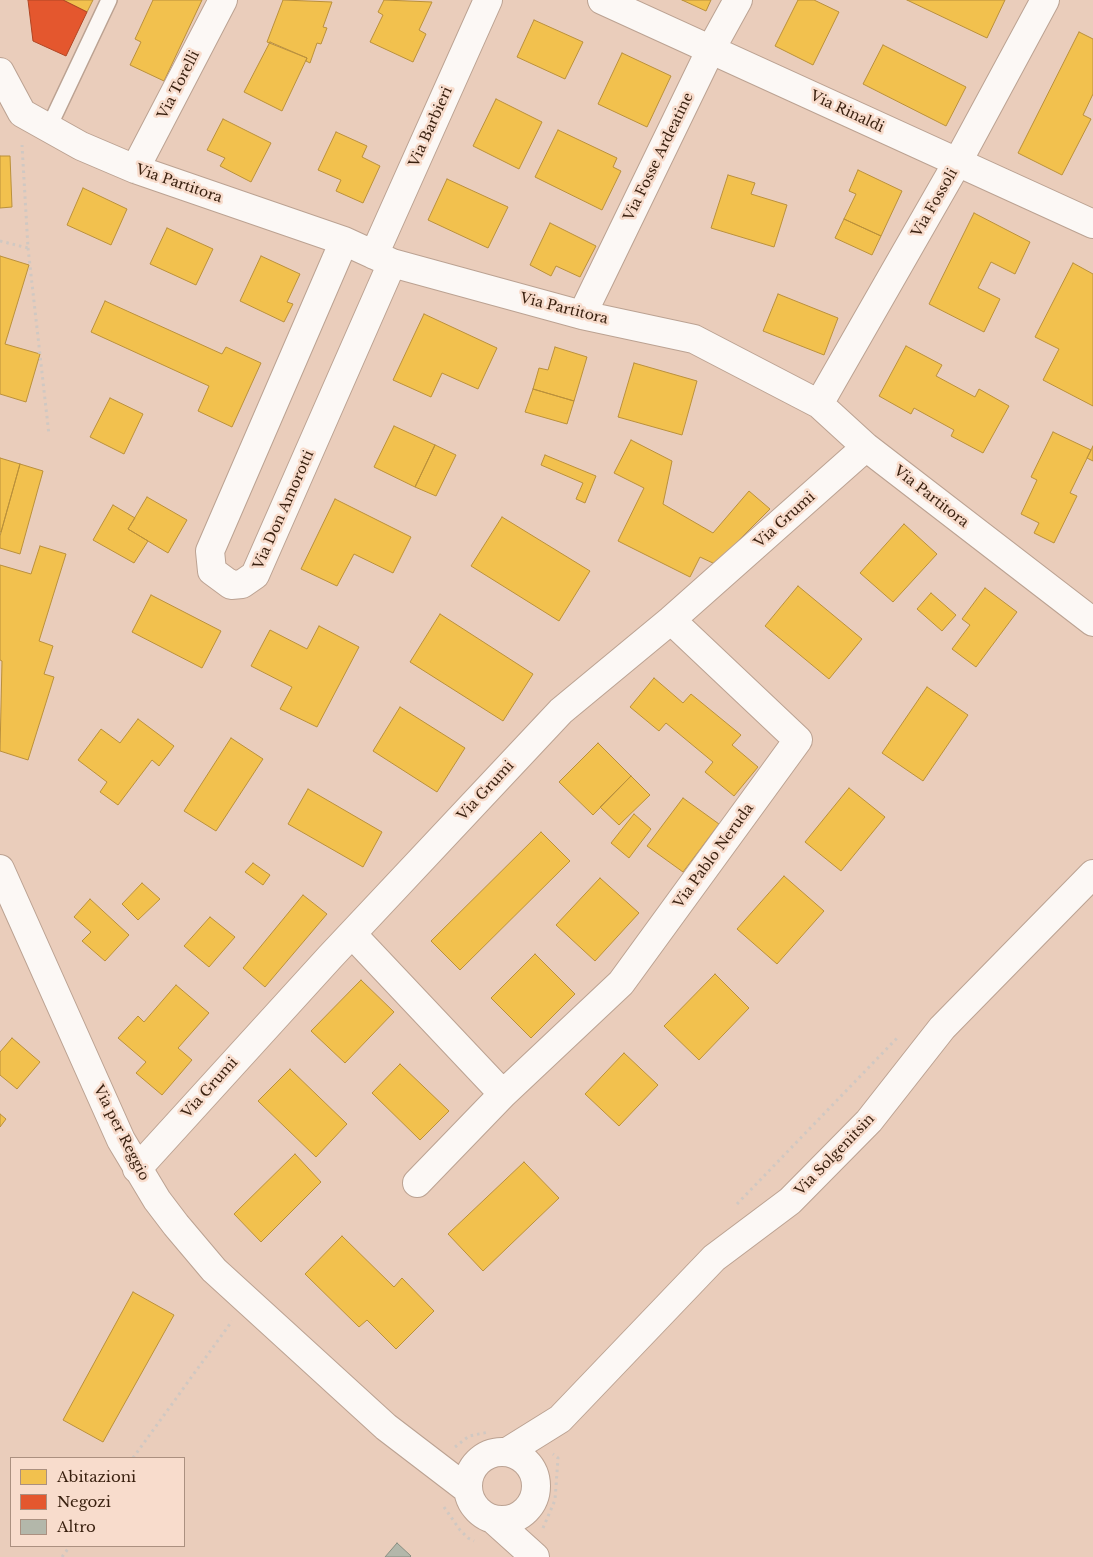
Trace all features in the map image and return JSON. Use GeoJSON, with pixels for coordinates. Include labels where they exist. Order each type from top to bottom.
{"type":"FeatureCollection","features":[{"type":"Feature","properties":{"kind":"street","name":"Via Torelli"},"geometry":{"type":"LineString","coordinates":[[135,170],[223,0]]}},
{"type":"Feature","properties":{"kind":"street","name":"Via Barbieri"},"geometry":{"type":"LineString","coordinates":[[383,259],[488,0]]}},
{"type":"Feature","properties":{"kind":"street","name":"Via Rinaldi"},"geometry":{"type":"LineString","coordinates":[[602,0],[1093,224]]}},
{"type":"Feature","properties":{"kind":"street","name":"Via Fosse Ardeatine"},"geometry":{"type":"LineString","coordinates":[[582,315],[711,49],[738,0]]}},
{"type":"Feature","properties":{"kind":"street","name":"Via Fossoli"},"geometry":{"type":"LineString","coordinates":[[819,404],[958,163],[1045,0]]}},
{"type":"Feature","properties":{"kind":"street"},"geometry":{"type":"LineString","coordinates":[[0,72],[22,113]]}},
{"type":"Feature","properties":{"kind":"street","name":"Via Partitora"},"geometry":{"type":"LineString","coordinates":[[22,113],[48,129],[135,170],[344,241],[383,259],[582,315],[694,339],[819,404],[866,448],[1093,622]]}},
{"type":"Feature","properties":{"kind":"street","name":"Via Don Amorotti"},"geometry":{"type":"LineString","coordinates":[[344,241],[210,551],[212,571],[231,585],[242,584],[255,575],[383,259]]}},
{"type":"Feature","properties":{"kind":"street","name":"Via Grumi"},"geometry":{"type":"LineString","coordinates":[[137,1168],[352,934],[561,711],[671,620],[866,448]]}},
{"type":"Feature","properties":{"kind":"street","name":"Via Pablo Neruda"},"geometry":{"type":"LineString","coordinates":[[417,1183],[503,1094],[621,983],[798,740],[671,620]]}},
{"type":"Feature","properties":{"kind":"street","name":"Via per Reggio"},"geometry":{"type":"LineString","coordinates":[[0,869],[106,1106],[137,1168],[157,1200],[194,1248],[247,1300],[386,1427],[418,1452],[446,1464],[467,1489],[472,1503],[478,1511],[539,1550]]}},
{"type":"Feature","properties":{"kind":"street","name":"Via Solgenitsin"},"geometry":{"type":"LineString","coordinates":[[533,1493],[546,1449],[560,1418],[714,1258],[790,1201],[869,1122],[942,1028],[1093,874]]}},
{"type":"Feature","properties":{"kind":"street"},"geometry":{"type":"LineString","coordinates":[[352,934],[503,1094]]}},
{"type":"Feature","properties":{"kind":"street","name":"Via Solgenitsin"},"geometry":{"type":"LineString","coordinates":[[499,1442],[560,1418]]}},
{"type":"Feature","properties":{"kind":"street"},"geometry":{"type":"LineString","coordinates":[[446,1464],[478,1460],[492,1453],[499,1442],[523,1458],[533,1472],[533,1493],[539,1550]]}},
{"type":"Feature","properties":{"kind":"street"},"geometry":{"type":"LineString","coordinates":[[467,1489],[472,1469],[478,1460]]}},
{"type":"Feature","properties":{"kind":"street"},"geometry":{"type":"LineString","coordinates":[[494,1520],[514,1518],[533,1493]]}},
{"type":"Feature","properties":{"kind":"lane"},"geometry":{"type":"LineString","coordinates":[[48,129],[109,0]]}},
{"type":"Feature","properties":{"kind":"path"},"geometry":{"type":"LineString","coordinates":[[22,113],[28,248],[49,435]]}},
{"type":"Feature","properties":{"kind":"path"},"geometry":{"type":"LineString","coordinates":[[0,241],[28,248]]}},
{"type":"Feature","properties":{"kind":"path"},"geometry":{"type":"LineString","coordinates":[[730,1212],[904,1030]]}},
{"type":"Feature","properties":{"kind":"path"},"geometry":{"type":"LineString","coordinates":[[134,1457],[247,1300]]}},
{"type":"Feature","properties":{"kind":"path"},"geometry":{"type":"LineString","coordinates":[[482,1544],[468,1538],[449,1516],[436,1485],[456,1446],[469,1436],[499,1442]]}},
{"type":"Feature","properties":{"kind":"path"},"geometry":{"type":"LineString","coordinates":[[539,1550],[556,1500],[558,1458],[546,1449]]}},
{"type":"Feature","properties":{"kind":"building: Abitazioni"},"geometry":{"type":"Polygon","coordinates":[[[63,0],[93,0],[87,12],[63,0]]]}},
{"type":"Feature","properties":{"kind":"building: Abitazioni"},"geometry":{"type":"Polygon","coordinates":[[[153,0],[202,0],[164,81],[130,65],[141,42],[135,39],[153,0]]]}},
{"type":"Feature","properties":{"kind":"building: Abitazioni"},"geometry":{"type":"Polygon","coordinates":[[[283,0],[332,2],[323,27],[327,28],[321,44],[317,43],[310,63],[306,61],[307,58],[267,42],[283,0]]]}},
{"type":"Feature","properties":{"kind":"building: Abitazioni"},"geometry":{"type":"Polygon","coordinates":[[[384,0],[432,2],[419,30],[426,34],[413,62],[370,42],[383,15],[378,12],[384,0]]]}},
{"type":"Feature","properties":{"kind":"building: Abitazioni"},"geometry":{"type":"Polygon","coordinates":[[[682,0],[711,0],[706,11],[682,0]]]}},
{"type":"Feature","properties":{"kind":"building: Abitazioni"},"geometry":{"type":"Polygon","coordinates":[[[798,0],[814,0],[839,12],[813,65],[775,46],[798,0]]]}},
{"type":"Feature","properties":{"kind":"building: Abitazioni"},"geometry":{"type":"Polygon","coordinates":[[[907,0],[1005,0],[987,38],[907,0]]]}},
{"type":"Feature","properties":{"kind":"building: Abitazioni"},"geometry":{"type":"Polygon","coordinates":[[[534,20],[583,42],[565,79],[517,57],[534,20]]]}},
{"type":"Feature","properties":{"kind":"building: Abitazioni"},"geometry":{"type":"Polygon","coordinates":[[[1079,32],[1093,39],[1093,94],[1083,115],[1091,119],[1062,175],[1018,153],[1079,32]]]}},
{"type":"Feature","properties":{"kind":"building: Abitazioni"},"geometry":{"type":"Polygon","coordinates":[[[270,42],[307,58],[282,111],[244,92],[270,42]]]}},
{"type":"Feature","properties":{"kind":"building: Abitazioni"},"geometry":{"type":"Polygon","coordinates":[[[883,45],[966,87],[946,126],[863,84],[883,45]]]}},
{"type":"Feature","properties":{"kind":"building: Abitazioni"},"geometry":{"type":"Polygon","coordinates":[[[622,53],[671,76],[647,127],[598,104],[622,53]]]}},
{"type":"Feature","properties":{"kind":"building: Abitazioni"},"geometry":{"type":"Polygon","coordinates":[[[496,99],[542,122],[519,169],[473,146],[496,99]]]}},
{"type":"Feature","properties":{"kind":"building: Abitazioni"},"geometry":{"type":"Polygon","coordinates":[[[223,119],[271,143],[251,182],[220,166],[225,158],[207,150],[223,119]]]}},
{"type":"Feature","properties":{"kind":"building: Abitazioni"},"geometry":{"type":"Polygon","coordinates":[[[558,130],[617,158],[613,167],[621,171],[602,210],[535,177],[558,130]]]}},
{"type":"Feature","properties":{"kind":"building: Abitazioni"},"geometry":{"type":"Polygon","coordinates":[[[336,132],[367,146],[362,157],[380,166],[363,203],[336,191],[341,180],[318,170],[336,132]]]}},
{"type":"Feature","properties":{"kind":"building: Abitazioni"},"geometry":{"type":"Polygon","coordinates":[[[0,156],[10,156],[12,207],[0,208],[0,156]]]}},
{"type":"Feature","properties":{"kind":"building: Abitazioni"},"geometry":{"type":"Polygon","coordinates":[[[858,170],[902,191],[881,236],[844,219],[856,194],[849,191],[858,170]]]}},
{"type":"Feature","properties":{"kind":"building: Abitazioni"},"geometry":{"type":"Polygon","coordinates":[[[728,175],[755,183],[751,194],[787,205],[774,247],[711,228],[728,175]]]}},
{"type":"Feature","properties":{"kind":"building: Abitazioni"},"geometry":{"type":"Polygon","coordinates":[[[447,179],[508,207],[488,248],[428,220],[447,179]]]}},
{"type":"Feature","properties":{"kind":"building: Abitazioni"},"geometry":{"type":"Polygon","coordinates":[[[83,188],[127,209],[111,245],[67,225],[83,188]]]}},
{"type":"Feature","properties":{"kind":"building: Abitazioni"},"geometry":{"type":"Polygon","coordinates":[[[974,213],[1030,242],[1015,274],[991,262],[978,288],[1000,299],[984,332],[929,304],[974,213]]]}},
{"type":"Feature","properties":{"kind":"building: Abitazioni"},"geometry":{"type":"Polygon","coordinates":[[[844,219],[881,236],[872,255],[835,238],[844,219]]]}},
{"type":"Feature","properties":{"kind":"building: Abitazioni"},"geometry":{"type":"Polygon","coordinates":[[[550,223],[596,246],[580,277],[556,266],[551,276],[530,265],[550,223]]]}},
{"type":"Feature","properties":{"kind":"building: Abitazioni"},"geometry":{"type":"Polygon","coordinates":[[[167,228],[213,249],[196,285],[150,264],[167,228]]]}},
{"type":"Feature","properties":{"kind":"building: Abitazioni"},"geometry":{"type":"Polygon","coordinates":[[[0,256],[29,265],[5,344],[40,354],[26,402],[0,394],[0,256]]]}},
{"type":"Feature","properties":{"kind":"building: Abitazioni"},"geometry":{"type":"Polygon","coordinates":[[[261,256],[300,274],[287,302],[293,304],[284,322],[240,301],[261,256]]]}},
{"type":"Feature","properties":{"kind":"building: Abitazioni"},"geometry":{"type":"Polygon","coordinates":[[[1073,263],[1093,274],[1093,406],[1043,380],[1059,349],[1035,337],[1073,263]]]}},
{"type":"Feature","properties":{"kind":"building: Abitazioni"},"geometry":{"type":"Polygon","coordinates":[[[778,294],[838,318],[824,355],[763,331],[778,294]]]}},
{"type":"Feature","properties":{"kind":"building: Abitazioni"},"geometry":{"type":"Polygon","coordinates":[[[105,301],[222,354],[226,347],[261,363],[232,427],[198,411],[209,386],[91,332],[105,301]]]}},
{"type":"Feature","properties":{"kind":"building: Abitazioni"},"geometry":{"type":"Polygon","coordinates":[[[424,314],[497,348],[478,389],[442,373],[431,397],[393,380],[424,314]]]}},
{"type":"Feature","properties":{"kind":"building: Abitazioni"},"geometry":{"type":"Polygon","coordinates":[[[906,346],[942,365],[936,376],[975,397],[979,389],[1009,406],[983,453],[951,436],[954,430],[914,408],[911,414],[879,396],[906,346]]]}},
{"type":"Feature","properties":{"kind":"building: Abitazioni"},"geometry":{"type":"Polygon","coordinates":[[[555,347],[587,357],[574,401],[533,389],[539,368],[548,370],[555,347]]]}},
{"type":"Feature","properties":{"kind":"building: Abitazioni"},"geometry":{"type":"Polygon","coordinates":[[[634,363],[697,381],[682,435],[618,417],[634,363]]]}},
{"type":"Feature","properties":{"kind":"building: Abitazioni"},"geometry":{"type":"Polygon","coordinates":[[[533,389],[574,401],[567,424],[525,412],[533,389]]]}},
{"type":"Feature","properties":{"kind":"building: Abitazioni"},"geometry":{"type":"Polygon","coordinates":[[[110,398],[143,414],[124,454],[90,437],[110,398]]]}},
{"type":"Feature","properties":{"kind":"building: Abitazioni"},"geometry":{"type":"Polygon","coordinates":[[[394,426],[435,445],[415,487],[374,467],[394,426]]]}},
{"type":"Feature","properties":{"kind":"building: Abitazioni"},"geometry":{"type":"Polygon","coordinates":[[[1053,432],[1091,450],[1070,493],[1077,496],[1054,543],[1034,533],[1039,523],[1021,514],[1037,480],[1031,477],[1053,432]]]}},
{"type":"Feature","properties":{"kind":"building: Abitazioni"},"geometry":{"type":"Polygon","coordinates":[[[631,440],[672,461],[663,504],[713,533],[749,491],[770,509],[715,564],[700,557],[690,577],[618,541],[644,488],[614,473],[631,440]]]}},
{"type":"Feature","properties":{"kind":"building: Abitazioni"},"geometry":{"type":"Polygon","coordinates":[[[435,445],[456,455],[436,496],[415,487],[435,445]]]}},
{"type":"Feature","properties":{"kind":"building: Abitazioni"},"geometry":{"type":"Polygon","coordinates":[[[1093,446],[1093,461],[1087,458],[1093,446]]]}},
{"type":"Feature","properties":{"kind":"building: Abitazioni"},"geometry":{"type":"Polygon","coordinates":[[[545,455],[596,476],[585,503],[576,499],[583,483],[541,465],[545,455]]]}},
{"type":"Feature","properties":{"kind":"building: Abitazioni"},"geometry":{"type":"Polygon","coordinates":[[[0,458],[20,464],[1,532],[0,532],[0,458]]]}},
{"type":"Feature","properties":{"kind":"building: Abitazioni"},"geometry":{"type":"Polygon","coordinates":[[[20,464],[43,471],[20,554],[0,548],[0,536],[20,464]]]}},
{"type":"Feature","properties":{"kind":"building: Abitazioni"},"geometry":{"type":"Polygon","coordinates":[[[147,497],[187,520],[168,553],[128,529],[147,497]]]}},
{"type":"Feature","properties":{"kind":"building: Abitazioni"},"geometry":{"type":"Polygon","coordinates":[[[335,499],[411,537],[393,573],[354,554],[337,586],[301,569],[335,499]]]}},
{"type":"Feature","properties":{"kind":"building: Abitazioni"},"geometry":{"type":"Polygon","coordinates":[[[113,505],[135,518],[128,529],[148,541],[134,563],[93,540],[113,505]]]}},
{"type":"Feature","properties":{"kind":"building: Abitazioni"},"geometry":{"type":"Polygon","coordinates":[[[502,517],[590,571],[559,621],[471,566],[502,517]]]}},
{"type":"Feature","properties":{"kind":"building: Abitazioni"},"geometry":{"type":"Polygon","coordinates":[[[904,524],[937,554],[893,602],[860,573],[904,524]]]}},
{"type":"Feature","properties":{"kind":"building: Abitazioni"},"geometry":{"type":"Polygon","coordinates":[[[40,546],[66,554],[39,641],[53,646],[44,674],[54,677],[28,760],[0,751],[2,661],[0,660],[0,565],[31,574],[40,546]]]}},
{"type":"Feature","properties":{"kind":"building: Abitazioni"},"geometry":{"type":"Polygon","coordinates":[[[798,586],[862,639],[829,679],[765,626],[798,586]]]}},
{"type":"Feature","properties":{"kind":"building: Abitazioni"},"geometry":{"type":"Polygon","coordinates":[[[985,588],[1017,612],[976,667],[952,649],[970,625],[962,619],[985,588]]]}},
{"type":"Feature","properties":{"kind":"building: Abitazioni"},"geometry":{"type":"Polygon","coordinates":[[[931,593],[956,615],[942,631],[917,609],[931,593]]]}},
{"type":"Feature","properties":{"kind":"building: Abitazioni"},"geometry":{"type":"Polygon","coordinates":[[[151,595],[221,631],[202,668],[132,632],[151,595]]]}},
{"type":"Feature","properties":{"kind":"building: Abitazioni"},"geometry":{"type":"Polygon","coordinates":[[[440,614],[533,674],[503,721],[410,662],[440,614]]]}},
{"type":"Feature","properties":{"kind":"building: Abitazioni"},"geometry":{"type":"Polygon","coordinates":[[[319,626],[359,647],[317,727],[280,709],[292,687],[251,666],[270,630],[307,649],[319,626]]]}},
{"type":"Feature","properties":{"kind":"building: Abitazioni"},"geometry":{"type":"Polygon","coordinates":[[[654,678],[683,703],[691,694],[741,735],[732,745],[758,767],[734,796],[705,772],[713,762],[666,723],[659,731],[630,707],[654,678]]]}},
{"type":"Feature","properties":{"kind":"building: Abitazioni"},"geometry":{"type":"Polygon","coordinates":[[[927,687],[968,715],[923,781],[882,753],[927,687]]]}},
{"type":"Feature","properties":{"kind":"building: Abitazioni"},"geometry":{"type":"Polygon","coordinates":[[[400,707],[465,748],[437,792],[373,751],[400,707]]]}},
{"type":"Feature","properties":{"kind":"building: Abitazioni"},"geometry":{"type":"Polygon","coordinates":[[[138,719],[174,746],[159,766],[152,760],[118,805],[100,792],[107,782],[78,760],[101,729],[120,743],[138,719]]]}},
{"type":"Feature","properties":{"kind":"building: Abitazioni"},"geometry":{"type":"Polygon","coordinates":[[[231,738],[263,759],[216,831],[184,811],[231,738]]]}},
{"type":"Feature","properties":{"kind":"building: Abitazioni"},"geometry":{"type":"Polygon","coordinates":[[[598,743],[631,776],[593,815],[559,782],[598,743]]]}},
{"type":"Feature","properties":{"kind":"building: Abitazioni"},"geometry":{"type":"Polygon","coordinates":[[[631,776],[650,795],[619,825],[600,807],[631,776]]]}},
{"type":"Feature","properties":{"kind":"building: Abitazioni"},"geometry":{"type":"Polygon","coordinates":[[[849,788],[885,817],[841,871],[805,842],[849,788]]]}},
{"type":"Feature","properties":{"kind":"building: Abitazioni"},"geometry":{"type":"Polygon","coordinates":[[[308,789],[382,832],[363,867],[288,824],[308,789]]]}},
{"type":"Feature","properties":{"kind":"building: Abitazioni"},"geometry":{"type":"Polygon","coordinates":[[[683,798],[719,824],[683,872],[647,846],[683,798]]]}},
{"type":"Feature","properties":{"kind":"building: Abitazioni"},"geometry":{"type":"Polygon","coordinates":[[[634,814],[651,829],[629,858],[611,843],[634,814]]]}},
{"type":"Feature","properties":{"kind":"building: Abitazioni"},"geometry":{"type":"Polygon","coordinates":[[[541,832],[570,861],[460,970],[431,941],[541,832]]]}},
{"type":"Feature","properties":{"kind":"building: Abitazioni"},"geometry":{"type":"Polygon","coordinates":[[[253,863],[270,875],[263,885],[245,872],[253,863]]]}},
{"type":"Feature","properties":{"kind":"building: Abitazioni"},"geometry":{"type":"Polygon","coordinates":[[[784,876],[824,911],[777,964],[737,929],[784,876]]]}},
{"type":"Feature","properties":{"kind":"building: Abitazioni"},"geometry":{"type":"Polygon","coordinates":[[[600,878],[639,913],[595,961],[556,925],[600,878]]]}},
{"type":"Feature","properties":{"kind":"building: Abitazioni"},"geometry":{"type":"Polygon","coordinates":[[[142,883],[160,899],[138,920],[122,904],[142,883]]]}},
{"type":"Feature","properties":{"kind":"building: Abitazioni"},"geometry":{"type":"Polygon","coordinates":[[[303,895],[327,914],[265,987],[243,968],[303,895]]]}},
{"type":"Feature","properties":{"kind":"building: Abitazioni"},"geometry":{"type":"Polygon","coordinates":[[[90,899],[129,935],[105,961],[82,941],[91,932],[74,917],[90,899]]]}},
{"type":"Feature","properties":{"kind":"building: Abitazioni"},"geometry":{"type":"Polygon","coordinates":[[[210,917],[235,937],[209,967],[184,946],[210,917]]]}},
{"type":"Feature","properties":{"kind":"building: Abitazioni"},"geometry":{"type":"Polygon","coordinates":[[[535,954],[575,994],[531,1038],[491,998],[535,954]]]}},
{"type":"Feature","properties":{"kind":"building: Abitazioni"},"geometry":{"type":"Polygon","coordinates":[[[715,974],[749,1008],[699,1060],[664,1026],[715,974]]]}},
{"type":"Feature","properties":{"kind":"building: Abitazioni"},"geometry":{"type":"Polygon","coordinates":[[[361,980],[394,1012],[345,1063],[311,1031],[361,980]]]}},
{"type":"Feature","properties":{"kind":"building: Abitazioni"},"geometry":{"type":"Polygon","coordinates":[[[176,985],[209,1013],[178,1048],[192,1060],[162,1095],[136,1073],[146,1062],[118,1038],[138,1016],[144,1022],[176,985]]]}},
{"type":"Feature","properties":{"kind":"building: Abitazioni"},"geometry":{"type":"Polygon","coordinates":[[[12,1038],[40,1062],[17,1089],[0,1075],[0,1052],[12,1038]]]}},
{"type":"Feature","properties":{"kind":"building: Abitazioni"},"geometry":{"type":"Polygon","coordinates":[[[624,1053],[658,1085],[619,1126],[585,1094],[624,1053]]]}},
{"type":"Feature","properties":{"kind":"building: Abitazioni"},"geometry":{"type":"Polygon","coordinates":[[[400,1064],[449,1111],[420,1140],[372,1093],[400,1064]]]}},
{"type":"Feature","properties":{"kind":"building: Abitazioni"},"geometry":{"type":"Polygon","coordinates":[[[290,1069],[347,1124],[316,1157],[258,1101],[290,1069]]]}},
{"type":"Feature","properties":{"kind":"building: Abitazioni"},"geometry":{"type":"Polygon","coordinates":[[[0,1114],[6,1119],[0,1127],[0,1114]]]}},
{"type":"Feature","properties":{"kind":"building: Abitazioni"},"geometry":{"type":"Polygon","coordinates":[[[295,1154],[321,1182],[261,1242],[234,1214],[295,1154]]]}},
{"type":"Feature","properties":{"kind":"building: Abitazioni"},"geometry":{"type":"Polygon","coordinates":[[[524,1162],[559,1198],[483,1271],[448,1234],[524,1162]]]}},
{"type":"Feature","properties":{"kind":"building: Abitazioni"},"geometry":{"type":"Polygon","coordinates":[[[342,1236],[394,1287],[402,1278],[434,1311],[396,1349],[367,1320],[359,1327],[305,1274],[342,1236]]]}},
{"type":"Feature","properties":{"kind":"building: Abitazioni"},"geometry":{"type":"Polygon","coordinates":[[[133,1292],[174,1315],[103,1442],[63,1420],[133,1292]]]}},
{"type":"Feature","properties":{"kind":"building: Negozi"},"geometry":{"type":"Polygon","coordinates":[[[28,0],[63,0],[87,12],[66,56],[33,41],[28,0]]]}},
{"type":"Feature","properties":{"kind":"building: Altro"},"geometry":{"type":"Polygon","coordinates":[[[397,1543],[411,1556],[410,1557],[385,1557],[397,1543]]]}}]}
